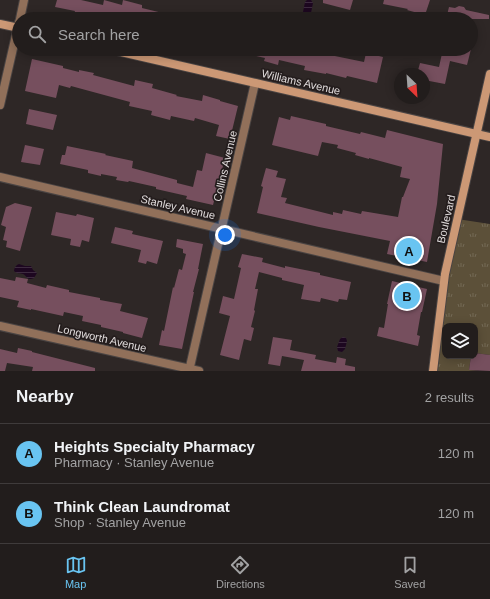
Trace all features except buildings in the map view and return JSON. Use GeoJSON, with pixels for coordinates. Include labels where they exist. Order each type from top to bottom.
{"type":"FeatureCollection","features":[{"type":"Feature","properties":{"kind":"street"},"geometry":{"type":"LineString","coordinates":[[21,12],[24,0]]}},
{"type":"Feature","properties":{"kind":"street"},"geometry":{"type":"LineString","coordinates":[[0,24],[12,25]]}},
{"type":"Feature","properties":{"kind":"street"},"geometry":{"type":"LineString","coordinates":[[0,104],[12,55]]}},
{"type":"Feature","properties":{"kind":"street","name":"Williams Avenue"},"geometry":{"type":"LineString","coordinates":[[138,56],[490,137]]}},
{"type":"Feature","properties":{"kind":"street","name":"Boulevard"},"geometry":{"type":"LineString","coordinates":[[433,371],[445,274],[490,74]]}},
{"type":"Feature","properties":{"kind":"street","name":"Collins Avenue"},"geometry":{"type":"LineString","coordinates":[[190,370],[255,83]]}},
{"type":"Feature","properties":{"kind":"street","name":"Stanley Avenue"},"geometry":{"type":"LineString","coordinates":[[0,177],[444,281]]}},
{"type":"Feature","properties":{"kind":"street","name":"Longworth Avenue"},"geometry":{"type":"LineString","coordinates":[[0,326],[199,371]]}},
{"type":"Feature","properties":{"kind":"green space"},"geometry":{"type":"Polygon","coordinates":[[[457,219],[490,224],[490,355],[478,353],[478,323],[442,323],[442,359],[471,359],[469,370],[478,371],[434,371],[457,219]]]}},
{"type":"Feature","properties":{"kind":"shaded area"},"geometry":{"type":"Polygon","coordinates":[[[307,0],[311,0],[313,3],[311,12],[303,12],[305,2],[307,0]]]}},
{"type":"Feature","properties":{"kind":"shaded area"},"geometry":{"type":"Polygon","coordinates":[[[19,264],[31,266],[37,273],[34,278],[29,279],[23,274],[14,271],[15,267],[19,264]]]}},
{"type":"Feature","properties":{"kind":"shaded area"},"geometry":{"type":"Polygon","coordinates":[[[343,337],[346,338],[347,341],[345,349],[342,352],[338,351],[337,347],[340,339],[343,337]]]}},
{"type":"Feature","properties":{"kind":"place","name":"Heights Specialty Pharmacy"},"geometry":{"type":"Point","coordinates":[409,251]}},
{"type":"Feature","properties":{"kind":"place","name":"Think Clean Laundromat"},"geometry":{"type":"Point","coordinates":[407,296]}}]}
